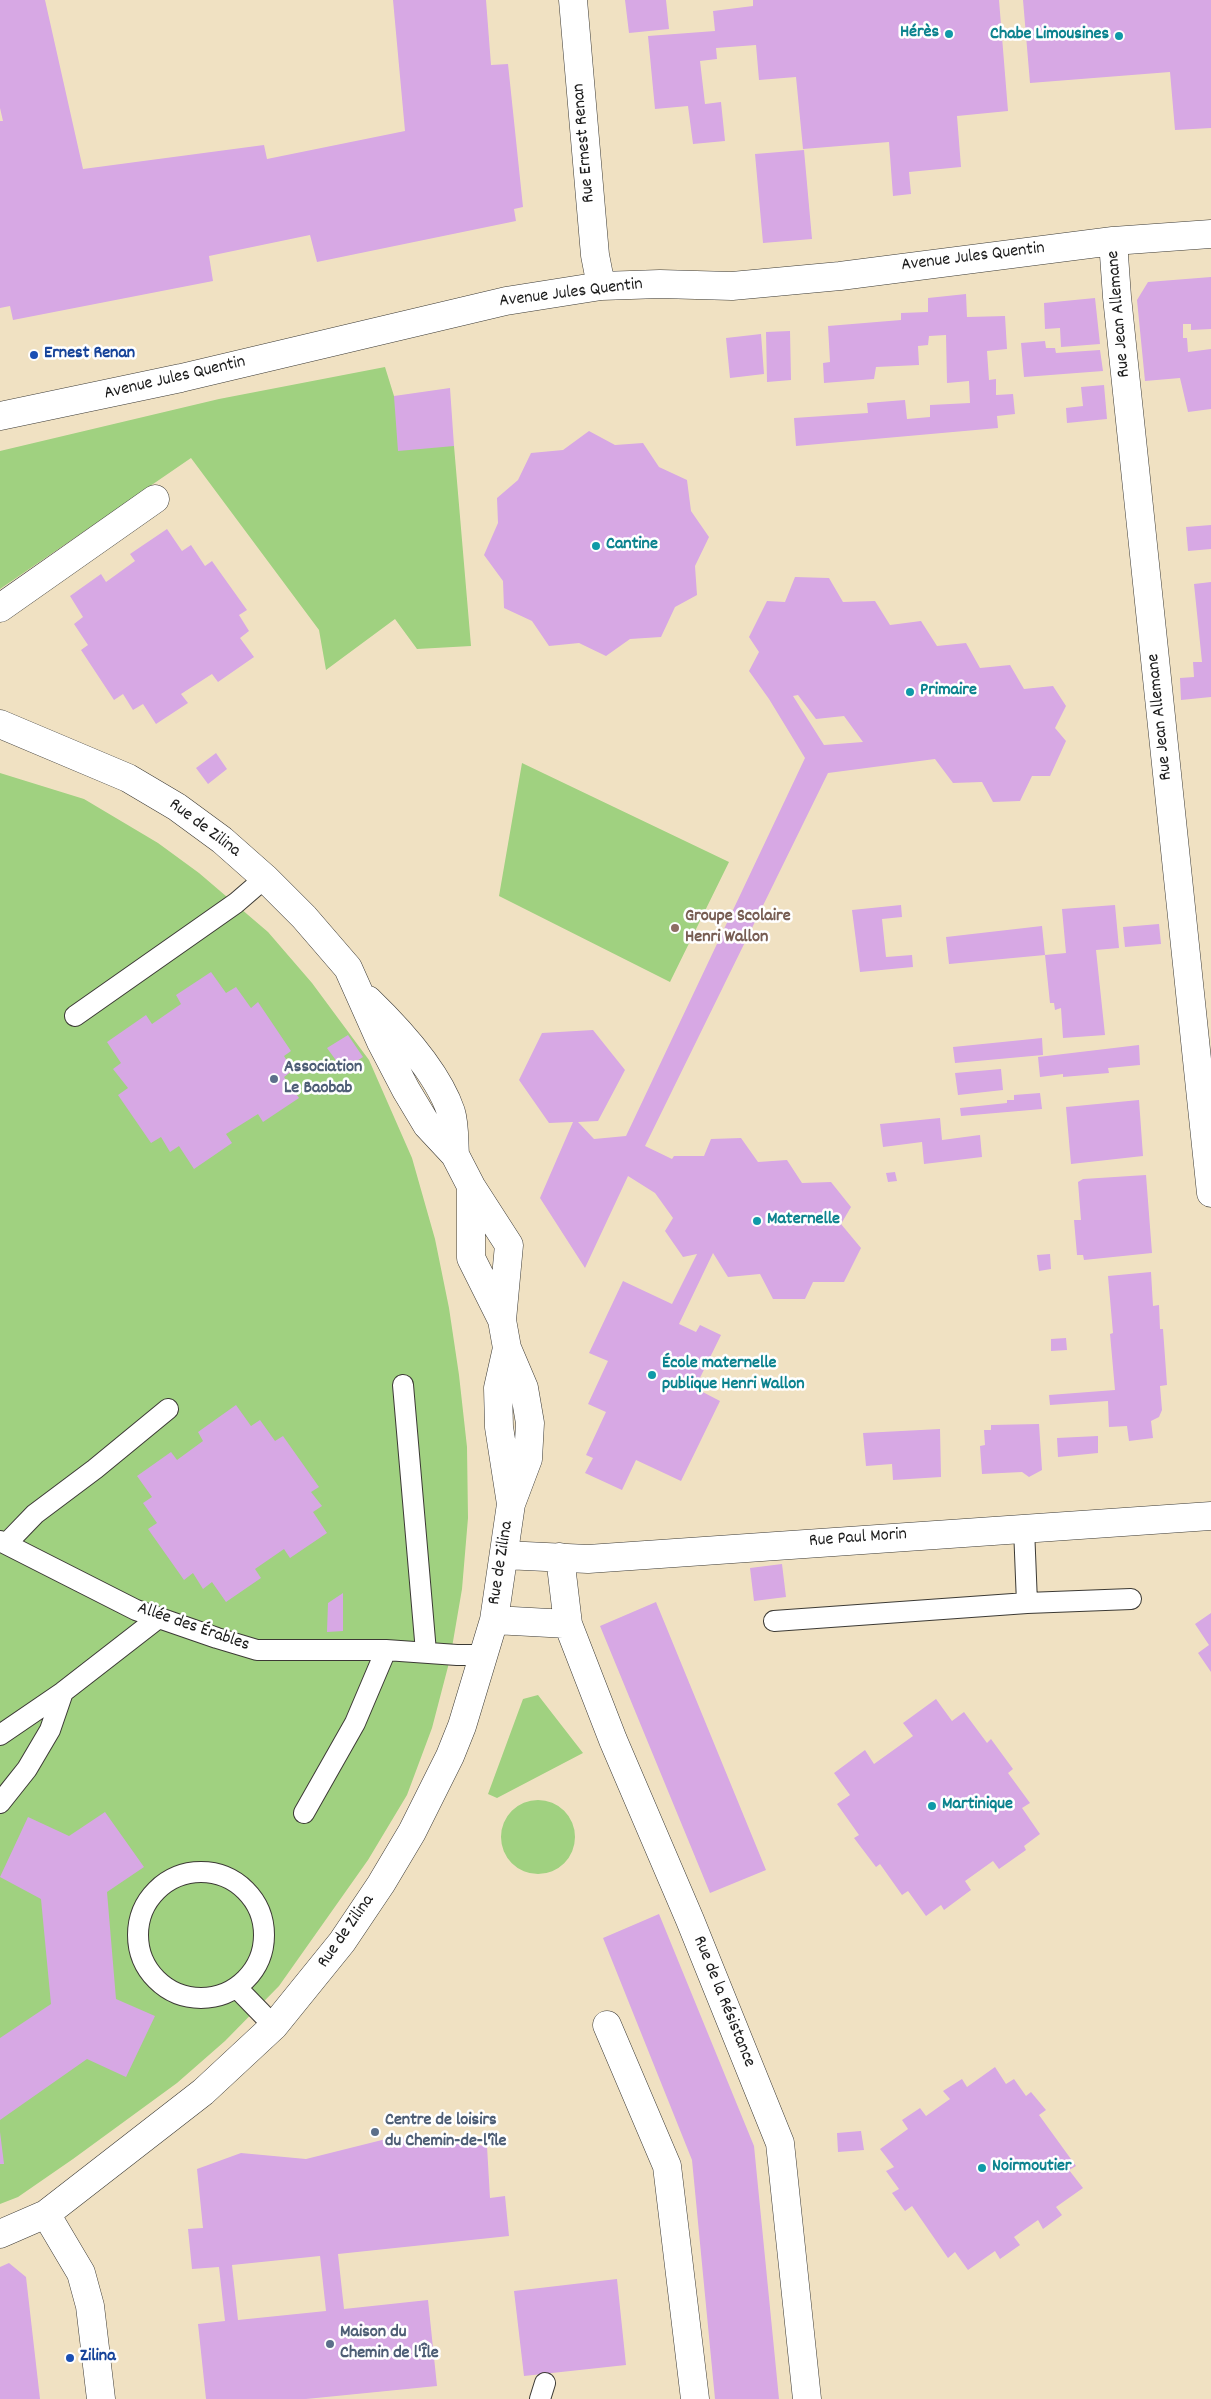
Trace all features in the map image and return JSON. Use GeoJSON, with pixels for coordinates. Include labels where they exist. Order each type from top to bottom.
{"type":"FeatureCollection","features":[{"type":"Feature","properties":{"kind":"street","name":"Rue Ernest Renan"},"geometry":{"type":"LineString","coordinates":[[572,0],[596,255],[601,286]]}},
{"type":"Feature","properties":{"kind":"street","name":"Avenue Jules Quentin"},"geometry":{"type":"LineString","coordinates":[[0,416],[182,378],[506,301],[601,286],[660,284],[732,286],[840,276],[1113,241],[1211,234]]}},
{"type":"Feature","properties":{"kind":"street","name":"Rue Jean Allemane"},"geometry":{"type":"LineString","coordinates":[[1113,241],[1120,326],[1211,1193]]}},
{"type":"Feature","properties":{"kind":"street"},"geometry":{"type":"LineString","coordinates":[[0,608],[155,499]]}},
{"type":"Feature","properties":{"kind":"street","name":"Rue de Zilina"},"geometry":{"type":"LineString","coordinates":[[0,724],[128,778],[177,807],[222,840],[265,878],[304,917],[342,960],[362,994],[398,1028],[432,1075],[451,1113],[455,1155],[471,1186],[509,1245],[502,1320],[507,1348],[524,1388],[530,1423],[528,1459],[511,1504],[494,1620],[450,1756],[412,1832],[342,1942],[274,2026],[203,2092],[46,2214],[0,2234]]}},
{"type":"Feature","properties":{"kind":"street","name":"Rue de Zilina"},"geometry":{"type":"LineString","coordinates":[[471,1186],[471,1258],[502,1320]]}},
{"type":"Feature","properties":{"kind":"street","name":"Rue Paul Morin"},"geometry":{"type":"LineString","coordinates":[[504,1555],[588,1559],[1211,1516]]}},
{"type":"Feature","properties":{"kind":"street","name":"Rue de la Résistance"},"geometry":{"type":"LineString","coordinates":[[560,1557],[568,1624],[613,1740],[690,1920],[780,2144],[807,2399]]}},
{"type":"Feature","properties":{"kind":"street"},"geometry":{"type":"LineString","coordinates":[[494,1620],[568,1624]]}},
{"type":"Feature","properties":{"kind":"street"},"geometry":{"type":"LineString","coordinates":[[607,2025],[667,2166],[695,2399]]}},
{"type":"Feature","properties":{"kind":"street"},"geometry":{"type":"LineString","coordinates":[[46,2214],[81,2273],[90,2306],[101,2399]]}},
{"type":"Feature","properties":{"kind":"lane"},"geometry":{"type":"LineString","coordinates":[[75,1016],[236,902],[265,878]]}},
{"type":"Feature","properties":{"kind":"lane"},"geometry":{"type":"LineString","coordinates":[[402,1384],[426,1652]]}},
{"type":"Feature","properties":{"kind":"lane","name":"Allée des Érables"},"geometry":{"type":"LineString","coordinates":[[168,1409],[95,1470],[35,1514],[3,1542],[158,1619],[257,1650],[386,1650],[458,1656],[484,1655]]}},
{"type":"Feature","properties":{"kind":"lane"},"geometry":{"type":"LineString","coordinates":[[1024,1528],[1027,1603]]}},
{"type":"Feature","properties":{"kind":"lane"},"geometry":{"type":"LineString","coordinates":[[774,1621],[1027,1603],[1131,1599]]}},
{"type":"Feature","properties":{"kind":"lane"},"geometry":{"type":"LineString","coordinates":[[0,1735],[63,1692],[158,1619]]}},
{"type":"Feature","properties":{"kind":"lane"},"geometry":{"type":"LineString","coordinates":[[304,1813],[355,1723],[386,1650]]}},
{"type":"Feature","properties":{"kind":"lane"},"geometry":{"type":"LineString","coordinates":[[0,1803],[32,1761],[50,1730],[63,1692]]}},
{"type":"Feature","properties":{"kind":"lane"},"geometry":{"type":"LineString","coordinates":[[205,1872],[218,1873],[237,1882],[252,1897],[261,1915],[265,1935],[262,1956],[252,1974],[237,1988],[217,1997],[195,1999],[175,1994],[157,1982],[144,1964],[137,1944],[138,1922],[146,1902],[160,1886],[178,1875],[205,1872]]}},
{"type":"Feature","properties":{"kind":"lane"},"geometry":{"type":"LineString","coordinates":[[237,1988],[274,2026]]}},
{"type":"Feature","properties":{"kind":"green space"},"geometry":{"type":"Polygon","coordinates":[[[385,367],[394,396],[454,446],[471,646],[417,649],[395,619],[326,670],[319,630],[191,458],[0,589],[0,451],[219,399],[385,367]]]}},
{"type":"Feature","properties":{"kind":"green space"},"geometry":{"type":"Polygon","coordinates":[[[522,763],[729,862],[670,982],[499,896],[522,763]]]}},
{"type":"Feature","properties":{"kind":"green space"},"geometry":{"type":"Polygon","coordinates":[[[0,773],[84,799],[158,843],[199,873],[268,932],[312,983],[369,1060],[412,1158],[435,1239],[449,1308],[459,1375],[467,1447],[468,1518],[462,1589],[450,1659],[432,1728],[407,1795],[368,1860],[279,1986],[225,2041],[177,2083],[73,2159],[18,2197],[0,2204],[0,773]]]}},
{"type":"Feature","properties":{"kind":"green space"},"geometry":{"type":"Polygon","coordinates":[[[538,1695],[583,1753],[497,1798],[488,1794],[523,1699],[538,1695]]]}},
{"type":"Feature","properties":{"kind":"green space"},"geometry":{"type":"Polygon","coordinates":[[[531,1800],[545,1800],[559,1806],[569,1816],[575,1830],[575,1844],[569,1858],[559,1868],[545,1874],[531,1874],[517,1868],[507,1858],[501,1844],[501,1830],[507,1816],[517,1806],[531,1800]]]}},
{"type":"Feature","properties":{"kind":"building"},"geometry":{"type":"Polygon","coordinates":[[[0,0],[45,0],[83,169],[264,145],[267,159],[405,131],[393,0],[486,0],[491,65],[508,64],[523,207],[514,209],[516,221],[317,262],[310,235],[209,256],[213,281],[13,320],[10,306],[0,308],[0,121],[3,121],[0,108],[0,0]]]}},
{"type":"Feature","properties":{"kind":"building"},"geometry":{"type":"Polygon","coordinates":[[[625,0],[666,0],[669,29],[629,33],[625,0]]]}},
{"type":"Feature","properties":{"kind":"building"},"geometry":{"type":"Polygon","coordinates":[[[753,0],[999,0],[1008,111],[957,116],[961,167],[909,172],[911,194],[893,196],[889,142],[803,149],[796,77],[759,80],[756,45],[716,48],[717,59],[700,61],[705,104],[721,102],[725,141],[693,144],[688,106],[655,109],[648,36],[715,31],[713,11],[753,6],[753,0]]]}},
{"type":"Feature","properties":{"kind":"building","name":"Chabe Limousines"},"geometry":{"type":"Polygon","coordinates":[[[1023,0],[1211,0],[1211,128],[1175,130],[1170,72],[1030,83],[1023,0]]]}},
{"type":"Feature","properties":{"kind":"building"},"geometry":{"type":"Polygon","coordinates":[[[804,150],[812,239],[763,243],[755,154],[804,150]]]}},
{"type":"Feature","properties":{"kind":"building"},"geometry":{"type":"Polygon","coordinates":[[[1211,277],[1211,329],[1191,330],[1191,324],[1183,324],[1183,338],[1187,338],[1188,352],[1211,349],[1211,409],[1188,412],[1180,378],[1145,381],[1137,300],[1148,282],[1211,277]]]}},
{"type":"Feature","properties":{"kind":"building"},"geometry":{"type":"Polygon","coordinates":[[[966,294],[967,317],[1005,316],[1007,349],[987,351],[989,380],[996,379],[996,395],[1013,394],[1015,414],[997,416],[998,428],[796,446],[794,418],[868,413],[867,403],[905,400],[907,419],[930,417],[930,405],[970,403],[969,381],[947,383],[946,335],[929,336],[928,345],[918,346],[919,365],[876,367],[874,379],[824,383],[823,363],[830,362],[828,326],[901,320],[901,313],[928,312],[928,298],[966,294]]]}},
{"type":"Feature","properties":{"kind":"building"},"geometry":{"type":"Polygon","coordinates":[[[1095,298],[1100,344],[1061,347],[1060,328],[1045,329],[1044,303],[1095,298]]]}},
{"type":"Feature","properties":{"kind":"building"},"geometry":{"type":"Polygon","coordinates":[[[790,331],[791,380],[767,382],[766,332],[790,331]]]}},
{"type":"Feature","properties":{"kind":"building"},"geometry":{"type":"Polygon","coordinates":[[[761,334],[764,374],[730,378],[726,338],[761,334]]]}},
{"type":"Feature","properties":{"kind":"building"},"geometry":{"type":"Polygon","coordinates":[[[1045,341],[1046,348],[1055,348],[1056,353],[1100,350],[1103,371],[1024,377],[1021,343],[1045,341]]]}},
{"type":"Feature","properties":{"kind":"building"},"geometry":{"type":"Polygon","coordinates":[[[1104,385],[1107,419],[1067,423],[1066,408],[1083,406],[1081,387],[1104,385]]]}},
{"type":"Feature","properties":{"kind":"building"},"geometry":{"type":"Polygon","coordinates":[[[450,388],[454,446],[398,451],[394,396],[450,388]]]}},
{"type":"Feature","properties":{"kind":"building","name":"Cantine"},"geometry":{"type":"Polygon","coordinates":[[[589,431],[615,445],[643,443],[659,467],[687,480],[691,511],[709,537],[695,566],[697,595],[675,607],[661,637],[630,639],[606,656],[579,643],[549,646],[532,621],[504,608],[503,581],[484,555],[498,523],[497,498],[518,480],[531,453],[563,450],[589,431]]]}},
{"type":"Feature","properties":{"kind":"building"},"geometry":{"type":"Polygon","coordinates":[[[1211,525],[1211,549],[1188,551],[1186,527],[1211,525]]]}},
{"type":"Feature","properties":{"kind":"building"},"geometry":{"type":"Polygon","coordinates":[[[167,529],[182,551],[191,545],[205,566],[212,561],[247,610],[239,615],[249,631],[240,638],[254,657],[218,682],[212,674],[181,694],[188,703],[156,724],[143,704],[133,710],[123,694],[114,700],[81,650],[88,645],[74,624],[83,617],[70,596],[101,574],[106,582],[135,561],[130,554],[167,529]]]}},
{"type":"Feature","properties":{"kind":"building"},"geometry":{"type":"Polygon","coordinates":[[[795,577],[829,578],[843,602],[875,601],[890,625],[921,621],[937,646],[966,643],[980,668],[1010,665],[1024,689],[1053,686],[1066,706],[1055,728],[1066,741],[1050,776],[1032,776],[1020,801],[993,802],[982,782],[953,783],[935,759],[828,773],[645,1146],[672,1159],[674,1156],[704,1156],[711,1139],[741,1138],[758,1162],[787,1160],[802,1183],[831,1182],[851,1207],[841,1224],[861,1248],[844,1282],[813,1282],[805,1299],[773,1299],[760,1274],[728,1277],[713,1253],[679,1324],[696,1332],[700,1325],[721,1335],[695,1388],[720,1401],[681,1481],[636,1460],[622,1490],[585,1473],[593,1458],[586,1455],[606,1412],[588,1404],[608,1361],[589,1353],[623,1281],[672,1304],[697,1254],[683,1257],[665,1231],[673,1218],[655,1193],[628,1176],[585,1268],[540,1198],[573,1122],[549,1123],[519,1080],[542,1033],[593,1030],[625,1070],[598,1121],[578,1122],[594,1139],[626,1136],[805,758],[769,699],[749,671],[759,652],[749,637],[767,601],[785,602],[795,577]],[[798,695],[793,696],[824,745],[863,742],[844,716],[816,719],[798,695]]]}},
{"type":"Feature","properties":{"kind":"building"},"geometry":{"type":"Polygon","coordinates":[[[1211,582],[1211,697],[1181,700],[1180,678],[1194,677],[1193,662],[1202,662],[1194,584],[1211,582]]]}},
{"type":"Feature","properties":{"kind":"building"},"geometry":{"type":"Polygon","coordinates":[[[216,753],[227,769],[208,784],[196,768],[216,753]]]}},
{"type":"Feature","properties":{"kind":"building"},"geometry":{"type":"Polygon","coordinates":[[[901,905],[902,917],[882,919],[886,957],[912,955],[913,967],[860,972],[852,910],[901,905]]]}},
{"type":"Feature","properties":{"kind":"building"},"geometry":{"type":"Polygon","coordinates":[[[1115,905],[1119,948],[1096,950],[1105,1035],[1063,1038],[1061,1008],[1055,1010],[1054,1003],[1050,1003],[1045,955],[1066,953],[1062,909],[1115,905]]]}},
{"type":"Feature","properties":{"kind":"building"},"geometry":{"type":"Polygon","coordinates":[[[1159,924],[1161,944],[1125,947],[1123,927],[1159,924]]]}},
{"type":"Feature","properties":{"kind":"building"},"geometry":{"type":"Polygon","coordinates":[[[1042,926],[1045,955],[949,964],[946,937],[1042,926]]]}},
{"type":"Feature","properties":{"kind":"building"},"geometry":{"type":"Polygon","coordinates":[[[211,972],[226,993],[236,987],[251,1008],[258,1002],[291,1051],[284,1056],[293,1070],[284,1077],[299,1098],[263,1122],[258,1114],[226,1134],[232,1143],[194,1169],[179,1146],[170,1152],[161,1137],[151,1143],[118,1095],[128,1088],[113,1069],[121,1063],[107,1042],[146,1015],[152,1024],[181,1004],[176,995],[211,972]]]}},
{"type":"Feature","properties":{"kind":"building"},"geometry":{"type":"Polygon","coordinates":[[[348,1035],[363,1057],[343,1070],[327,1048],[348,1035]]]}},
{"type":"Feature","properties":{"kind":"building"},"geometry":{"type":"Polygon","coordinates":[[[1042,1038],[1043,1055],[955,1063],[953,1047],[1042,1038]]]}},
{"type":"Feature","properties":{"kind":"building"},"geometry":{"type":"Polygon","coordinates":[[[1139,1045],[1140,1065],[1108,1068],[1109,1073],[1063,1077],[1063,1074],[1040,1077],[1038,1057],[1139,1045]]]}},
{"type":"Feature","properties":{"kind":"building"},"geometry":{"type":"Polygon","coordinates":[[[1001,1069],[1003,1090],[958,1095],[955,1073],[1001,1069]]]}},
{"type":"Feature","properties":{"kind":"building"},"geometry":{"type":"Polygon","coordinates":[[[1040,1093],[1042,1109],[961,1116],[960,1108],[1007,1103],[1007,1100],[1014,1100],[1014,1095],[1040,1093]]]}},
{"type":"Feature","properties":{"kind":"building"},"geometry":{"type":"Polygon","coordinates":[[[1139,1100],[1143,1156],[1071,1164],[1066,1107],[1139,1100]]]}},
{"type":"Feature","properties":{"kind":"building"},"geometry":{"type":"Polygon","coordinates":[[[940,1118],[942,1140],[980,1135],[982,1157],[924,1164],[922,1142],[883,1147],[880,1124],[940,1118]]]}},
{"type":"Feature","properties":{"kind":"building"},"geometry":{"type":"Polygon","coordinates":[[[895,1172],[897,1181],[888,1182],[886,1173],[895,1172]]]}},
{"type":"Feature","properties":{"kind":"building"},"geometry":{"type":"Polygon","coordinates":[[[1146,1175],[1152,1253],[1084,1260],[1083,1255],[1077,1255],[1074,1220],[1081,1220],[1078,1182],[1083,1179],[1146,1175]]]}},
{"type":"Feature","properties":{"kind":"building"},"geometry":{"type":"Polygon","coordinates":[[[1050,1254],[1051,1269],[1039,1271],[1037,1255],[1050,1254]]]}},
{"type":"Feature","properties":{"kind":"building"},"geometry":{"type":"Polygon","coordinates":[[[1151,1272],[1153,1306],[1159,1305],[1160,1329],[1163,1329],[1167,1385],[1160,1386],[1162,1410],[1159,1417],[1151,1421],[1153,1438],[1129,1441],[1127,1426],[1109,1427],[1108,1401],[1050,1405],[1049,1395],[1115,1390],[1110,1334],[1113,1333],[1108,1276],[1151,1272]]]}},
{"type":"Feature","properties":{"kind":"building"},"geometry":{"type":"Polygon","coordinates":[[[1066,1338],[1067,1350],[1051,1351],[1051,1339],[1066,1338]]]}},
{"type":"Feature","properties":{"kind":"building"},"geometry":{"type":"Polygon","coordinates":[[[236,1405],[251,1426],[260,1420],[275,1441],[283,1436],[319,1487],[311,1492],[322,1506],[313,1512],[327,1533],[290,1558],[284,1549],[255,1569],[261,1578],[226,1602],[212,1582],[203,1589],[193,1573],[184,1580],[148,1529],[157,1523],[143,1503],[152,1497],[137,1476],[171,1452],[177,1460],[203,1441],[198,1432],[236,1405]]]}},
{"type":"Feature","properties":{"kind":"building"},"geometry":{"type":"Polygon","coordinates":[[[1039,1424],[1042,1470],[1029,1477],[1022,1472],[982,1474],[980,1446],[985,1445],[984,1430],[991,1430],[991,1425],[1039,1424]]]}},
{"type":"Feature","properties":{"kind":"building"},"geometry":{"type":"Polygon","coordinates":[[[940,1429],[941,1477],[893,1480],[892,1464],[866,1466],[863,1433],[940,1429]]]}},
{"type":"Feature","properties":{"kind":"building"},"geometry":{"type":"Polygon","coordinates":[[[1098,1436],[1098,1453],[1058,1457],[1057,1438],[1098,1436]]]}},
{"type":"Feature","properties":{"kind":"building"},"geometry":{"type":"Polygon","coordinates":[[[782,1564],[786,1597],[754,1601],[750,1568],[782,1564]]]}},
{"type":"Feature","properties":{"kind":"building"},"geometry":{"type":"Polygon","coordinates":[[[343,1593],[343,1631],[327,1632],[328,1603],[343,1593]]]}},
{"type":"Feature","properties":{"kind":"building"},"geometry":{"type":"Polygon","coordinates":[[[656,1602],[766,1870],[710,1893],[600,1626],[656,1602]]]}},
{"type":"Feature","properties":{"kind":"building"},"geometry":{"type":"Polygon","coordinates":[[[1211,1613],[1211,1672],[1198,1653],[1209,1645],[1195,1624],[1211,1613]]]}},
{"type":"Feature","properties":{"kind":"building","name":"Martinique"},"geometry":{"type":"Polygon","coordinates":[[[936,1699],[952,1721],[964,1712],[987,1743],[991,1739],[1013,1769],[1008,1773],[1030,1803],[1022,1808],[1040,1834],[1024,1846],[1026,1850],[999,1869],[993,1861],[965,1881],[971,1890],[944,1910],[941,1905],[926,1916],[908,1891],[902,1895],[880,1864],[876,1867],[854,1838],[859,1835],[837,1804],[850,1795],[834,1773],[865,1750],[874,1764],[913,1736],[903,1723],[936,1699]]]}},
{"type":"Feature","properties":{"kind":"building"},"geometry":{"type":"Polygon","coordinates":[[[105,1812],[144,1867],[107,1892],[116,1999],[155,2016],[126,2077],[87,2059],[0,2120],[0,2038],[51,2004],[41,1899],[0,1877],[28,1817],[69,1836],[105,1812]]]}},
{"type":"Feature","properties":{"kind":"building"},"geometry":{"type":"Polygon","coordinates":[[[659,1914],[754,2146],[779,2399],[715,2399],[692,2160],[603,1938],[659,1914]]]}},
{"type":"Feature","properties":{"kind":"building","name":"Noirmoutier"},"geometry":{"type":"Polygon","coordinates":[[[995,2067],[1006,2084],[1014,2079],[1026,2096],[1031,2092],[1046,2110],[1039,2115],[1076,2166],[1069,2170],[1083,2188],[1056,2207],[1062,2215],[1043,2229],[1038,2220],[1014,2237],[1020,2245],[1000,2259],[995,2251],[968,2270],[955,2252],[948,2258],[912,2206],[905,2211],[892,2193],[899,2189],[886,2171],[894,2167],[880,2149],[908,2129],[902,2120],[920,2108],[926,2116],[950,2099],[943,2091],[962,2079],[967,2087],[995,2067]]]}},
{"type":"Feature","properties":{"kind":"building"},"geometry":{"type":"Polygon","coordinates":[[[861,2131],[864,2150],[838,2152],[837,2133],[861,2131]]]}},
{"type":"Feature","properties":{"kind":"building"},"geometry":{"type":"Polygon","coordinates":[[[0,2132],[4,2164],[0,2164],[0,2132]]]}},
{"type":"Feature","properties":{"kind":"building"},"geometry":{"type":"Polygon","coordinates":[[[394,2137],[487,2146],[490,2198],[505,2196],[509,2236],[338,2254],[344,2309],[428,2300],[437,2386],[306,2399],[206,2399],[198,2324],[225,2321],[219,2267],[192,2269],[188,2229],[203,2228],[197,2169],[241,2153],[306,2159],[394,2137]],[[320,2256],[232,2265],[238,2320],[326,2311],[320,2256]]]}},
{"type":"Feature","properties":{"kind":"building"},"geometry":{"type":"Polygon","coordinates":[[[9,2263],[26,2277],[40,2399],[0,2399],[0,2267],[9,2263]]]}},
{"type":"Feature","properties":{"kind":"building"},"geometry":{"type":"Polygon","coordinates":[[[617,2279],[626,2365],[524,2376],[514,2291],[617,2279]]]}},
{"type":"Feature","properties":{"kind":"place","name":"Hérès"},"geometry":{"type":"Point","coordinates":[949,34]}},
{"type":"Feature","properties":{"kind":"place","name":"Chabe Limousines"},"geometry":{"type":"Point","coordinates":[1119,36]}},
{"type":"Feature","properties":{"kind":"place","name":"Ernest Renan"},"geometry":{"type":"Point","coordinates":[34,355]}},
{"type":"Feature","properties":{"kind":"place","name":"Cantine"},"geometry":{"type":"Point","coordinates":[596,546]}},
{"type":"Feature","properties":{"kind":"place","name":"Primaire"},"geometry":{"type":"Point","coordinates":[910,692]}},
{"type":"Feature","properties":{"kind":"place","name":"Groupe Scolaire Henri Wallon"},"geometry":{"type":"Point","coordinates":[675,928]}},
{"type":"Feature","properties":{"kind":"place","name":"Association Le Baobab"},"geometry":{"type":"Point","coordinates":[274,1079]}},
{"type":"Feature","properties":{"kind":"place","name":"Maternelle"},"geometry":{"type":"Point","coordinates":[757,1221]}},
{"type":"Feature","properties":{"kind":"place","name":"École maternelle publique Henri Wallon"},"geometry":{"type":"Point","coordinates":[652,1375]}},
{"type":"Feature","properties":{"kind":"place","name":"Martinique"},"geometry":{"type":"Point","coordinates":[932,1806]}},
{"type":"Feature","properties":{"kind":"place","name":"Centre de loisirs du Chemin-de-l'île"},"geometry":{"type":"Point","coordinates":[375,2132]}},
{"type":"Feature","properties":{"kind":"place","name":"Noirmoutier"},"geometry":{"type":"Point","coordinates":[982,2168]}},
{"type":"Feature","properties":{"kind":"place","name":"Maison du Chemin de l'Île"},"geometry":{"type":"Point","coordinates":[330,2344]}},
{"type":"Feature","properties":{"kind":"place","name":"Zilina"},"geometry":{"type":"Point","coordinates":[70,2358]}}]}
